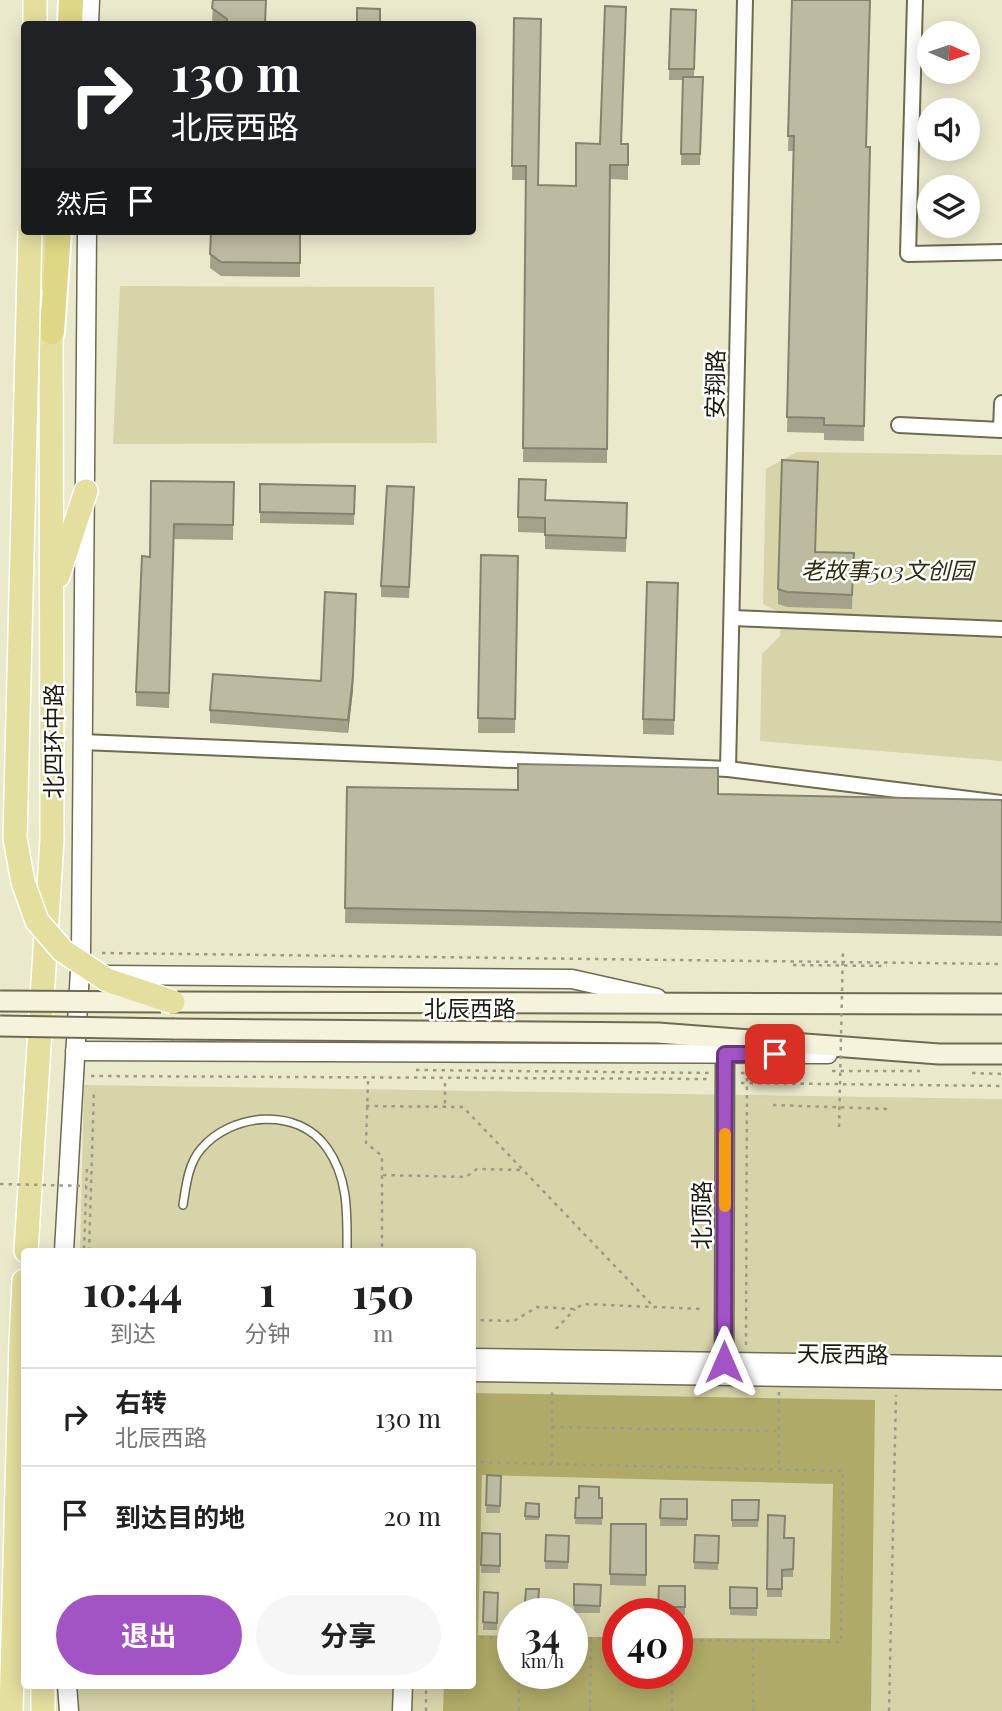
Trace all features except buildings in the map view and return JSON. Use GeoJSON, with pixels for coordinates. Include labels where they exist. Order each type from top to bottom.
{"type":"FeatureCollection","features":[{"type":"Feature","properties":{"kind":"highway"},"geometry":{"type":"LineString","coordinates":[[35,0],[35,21]]}},
{"type":"Feature","properties":{"kind":"highway"},"geometry":{"type":"LineString","coordinates":[[30,235],[15,838],[23,882],[37,921],[63,951],[107,981],[173,1002]]}},
{"type":"Feature","properties":{"kind":"highway","name":"北四环中路"},"geometry":{"type":"LineString","coordinates":[[26,1248],[52,840],[52,332],[44,235]]}},
{"type":"Feature","properties":{"kind":"highway"},"geometry":{"type":"LineString","coordinates":[[52,332],[59,235]]}},
{"type":"Feature","properties":{"kind":"highway"},"geometry":{"type":"LineString","coordinates":[[52,596],[86,491]]}},
{"type":"Feature","properties":{"kind":"highway"},"geometry":{"type":"LineString","coordinates":[[11,1711],[21,1413]]}},
{"type":"Feature","properties":{"kind":"highway"},"geometry":{"type":"LineString","coordinates":[[43,1689],[43,1711]]}},
{"type":"Feature","properties":{"kind":"main road","name":"北辰西路"},"geometry":{"type":"LineString","coordinates":[[0,1001],[1002,1004]]}},
{"type":"Feature","properties":{"kind":"main road","name":"北辰西路"},"geometry":{"type":"LineString","coordinates":[[0,1026],[658,1033],[939,1054],[1002,1055]]}},
{"type":"Feature","properties":{"kind":"street","name":"安翔路"},"geometry":{"type":"LineString","coordinates":[[728,769],[745,0]]}},
{"type":"Feature","properties":{"kind":"street"},"geometry":{"type":"LineString","coordinates":[[915,0],[908,254],[1002,253]]}},
{"type":"Feature","properties":{"kind":"street","name":"北四环中路"},"geometry":{"type":"LineString","coordinates":[[64,1248],[80,953],[88,235]]}},
{"type":"Feature","properties":{"kind":"street"},"geometry":{"type":"LineString","coordinates":[[899,425],[1001,429],[1002,403]]}},
{"type":"Feature","properties":{"kind":"street"},"geometry":{"type":"LineString","coordinates":[[732,618],[1002,629]]}},
{"type":"Feature","properties":{"kind":"street"},"geometry":{"type":"LineString","coordinates":[[82,742],[728,769],[1002,803]]}},
{"type":"Feature","properties":{"kind":"street","name":"北辰西路"},"geometry":{"type":"LineString","coordinates":[[79,975],[572,979],[681,1004]]}},
{"type":"Feature","properties":{"kind":"street","name":"北辰西路"},"geometry":{"type":"LineString","coordinates":[[75,1051],[939,1054]]}},
{"type":"Feature","properties":{"kind":"street","name":"北顶路"},"geometry":{"type":"LineString","coordinates":[[724,1369],[725,1054]]}},
{"type":"Feature","properties":{"kind":"street","name":"天辰西路"},"geometry":{"type":"LineString","coordinates":[[476,1358],[1002,1380]]}},
{"type":"Feature","properties":{"kind":"street","name":"天辰西路"},"geometry":{"type":"LineString","coordinates":[[476,1373],[724,1369],[746,1362],[1002,1366]]}},
{"type":"Feature","properties":{"kind":"street"},"geometry":{"type":"LineString","coordinates":[[66,1689],[69,1711]]}},
{"type":"Feature","properties":{"kind":"street"},"geometry":{"type":"LineString","coordinates":[[402,1689],[402,1711]]}},
{"type":"Feature","properties":{"kind":"lane"},"geometry":{"type":"LineString","coordinates":[[183,1205],[188,1173],[199,1150],[216,1135],[241,1122],[266,1119],[290,1123],[309,1130],[326,1146],[338,1167],[346,1190],[347,1248]]}},
{"type":"Feature","properties":{"kind":"path"},"geometry":{"type":"LineString","coordinates":[[839,1126],[843,949]]}},
{"type":"Feature","properties":{"kind":"path"},"geometry":{"type":"LineString","coordinates":[[80,953],[1002,964]]}},
{"type":"Feature","properties":{"kind":"path"},"geometry":{"type":"LineString","coordinates":[[793,965],[887,966]]}},
{"type":"Feature","properties":{"kind":"path"},"geometry":{"type":"LineString","coordinates":[[746,1362],[747,1054]]}},
{"type":"Feature","properties":{"kind":"path"},"geometry":{"type":"LineString","coordinates":[[405,1070],[727,1076],[747,1083],[1002,1086]]}},
{"type":"Feature","properties":{"kind":"path"},"geometry":{"type":"LineString","coordinates":[[821,1071],[919,1071]]}},
{"type":"Feature","properties":{"kind":"path"},"geometry":{"type":"LineString","coordinates":[[74,1076],[709,1079],[747,1073],[784,1072]]}},
{"type":"Feature","properties":{"kind":"path"},"geometry":{"type":"LineString","coordinates":[[960,1073],[1002,1074]]}},
{"type":"Feature","properties":{"kind":"path"},"geometry":{"type":"LineString","coordinates":[[368,1082],[366,1143],[382,1156],[382,1248]]}},
{"type":"Feature","properties":{"kind":"path"},"geometry":{"type":"LineString","coordinates":[[445,1083],[445,1107]]}},
{"type":"Feature","properties":{"kind":"path"},"geometry":{"type":"LineString","coordinates":[[760,1083],[1002,1086]]}},
{"type":"Feature","properties":{"kind":"path"},"geometry":{"type":"LineString","coordinates":[[772,1083],[773,1090]]}},
{"type":"Feature","properties":{"kind":"path"},"geometry":{"type":"LineString","coordinates":[[889,1085],[889,1091]]}},
{"type":"Feature","properties":{"kind":"path"},"geometry":{"type":"LineString","coordinates":[[89,1248],[94,1090]]}},
{"type":"Feature","properties":{"kind":"path"},"geometry":{"type":"LineString","coordinates":[[773,1105],[889,1109]]}},
{"type":"Feature","properties":{"kind":"path"},"geometry":{"type":"LineString","coordinates":[[366,1106],[463,1107],[655,1308]]}},
{"type":"Feature","properties":{"kind":"path"},"geometry":{"type":"LineString","coordinates":[[84,1248],[88,1131]]}},
{"type":"Feature","properties":{"kind":"path"},"geometry":{"type":"LineString","coordinates":[[383,1175],[466,1177],[477,1169],[523,1170]]}},
{"type":"Feature","properties":{"kind":"path"},"geometry":{"type":"LineString","coordinates":[[0,1184],[86,1186]]}},
{"type":"Feature","properties":{"kind":"path"},"geometry":{"type":"LineString","coordinates":[[556,1329],[583,1304],[703,1309]]}},
{"type":"Feature","properties":{"kind":"path"},"geometry":{"type":"LineString","coordinates":[[476,1320],[514,1321],[537,1307],[575,1309]]}},
{"type":"Feature","properties":{"kind":"path"},"geometry":{"type":"LineString","coordinates":[[552,1387],[552,1464]]}},
{"type":"Feature","properties":{"kind":"path"},"geometry":{"type":"LineString","coordinates":[[779,1390],[779,1469]]}},
{"type":"Feature","properties":{"kind":"path"},"geometry":{"type":"LineString","coordinates":[[889,1711],[896,1392]]}},
{"type":"Feature","properties":{"kind":"path"},"geometry":{"type":"LineString","coordinates":[[552,1427],[779,1431]]}},
{"type":"Feature","properties":{"kind":"path"},"geometry":{"type":"LineString","coordinates":[[476,1462],[843,1471],[841,1642],[693,1640]]}},
{"type":"Feature","properties":{"kind":"path"},"geometry":{"type":"LineString","coordinates":[[476,1637],[497,1638]]}},
{"type":"Feature","properties":{"kind":"path"},"geometry":{"type":"LineString","coordinates":[[590,1711],[590,1639],[602,1639]]}},
{"type":"Feature","properties":{"kind":"path"},"geometry":{"type":"LineString","coordinates":[[752,1711],[753,1640]]}},
{"type":"Feature","properties":{"kind":"path"},"geometry":{"type":"LineString","coordinates":[[426,1689],[426,1711]]}},
{"type":"Feature","properties":{"kind":"path"},"geometry":{"type":"LineString","coordinates":[[519,1689],[519,1711]]}},
{"type":"Feature","properties":{"kind":"path"},"geometry":{"type":"LineString","coordinates":[[672,1689],[672,1711]]}},
{"type":"Feature","properties":{"kind":"green space"},"geometry":{"type":"Polygon","coordinates":[[[120,286],[434,287],[437,443],[113,444],[120,286]]]}},
{"type":"Feature","properties":{"kind":"green space","name":"老故事503文创园"},"geometry":{"type":"Polygon","coordinates":[[[797,452],[1002,455],[1002,761],[760,741],[762,654],[780,636],[781,613],[763,604],[766,469],[797,452]]]}},
{"type":"Feature","properties":{"kind":"green space"},"geometry":{"type":"Polygon","coordinates":[[[84,1085],[1002,1099],[1002,1711],[69,1711],[70,1689],[476,1689],[476,1248],[80,1248],[84,1085]]]}},
{"type":"Feature","properties":{"kind":"shaded area"},"geometry":{"type":"Polygon","coordinates":[[[476,1393],[875,1400],[871,1711],[443,1711],[444,1689],[476,1689],[476,1393]],[[482,1475],[478,1635],[497,1636],[497,1689],[588,1689],[588,1637],[602,1637],[602,1689],[693,1689],[693,1638],[830,1639],[833,1484],[482,1475]]]}},
{"type":"Feature","properties":{"kind":"slow traffic"},"geometry":{"type":"LineString","coordinates":[[725,1134],[725,1206]]}},
{"type":"Feature","properties":{"kind":"route"},"geometry":{"type":"LineString","coordinates":[[724,1362],[725,1054],[775,1054]]}}]}
